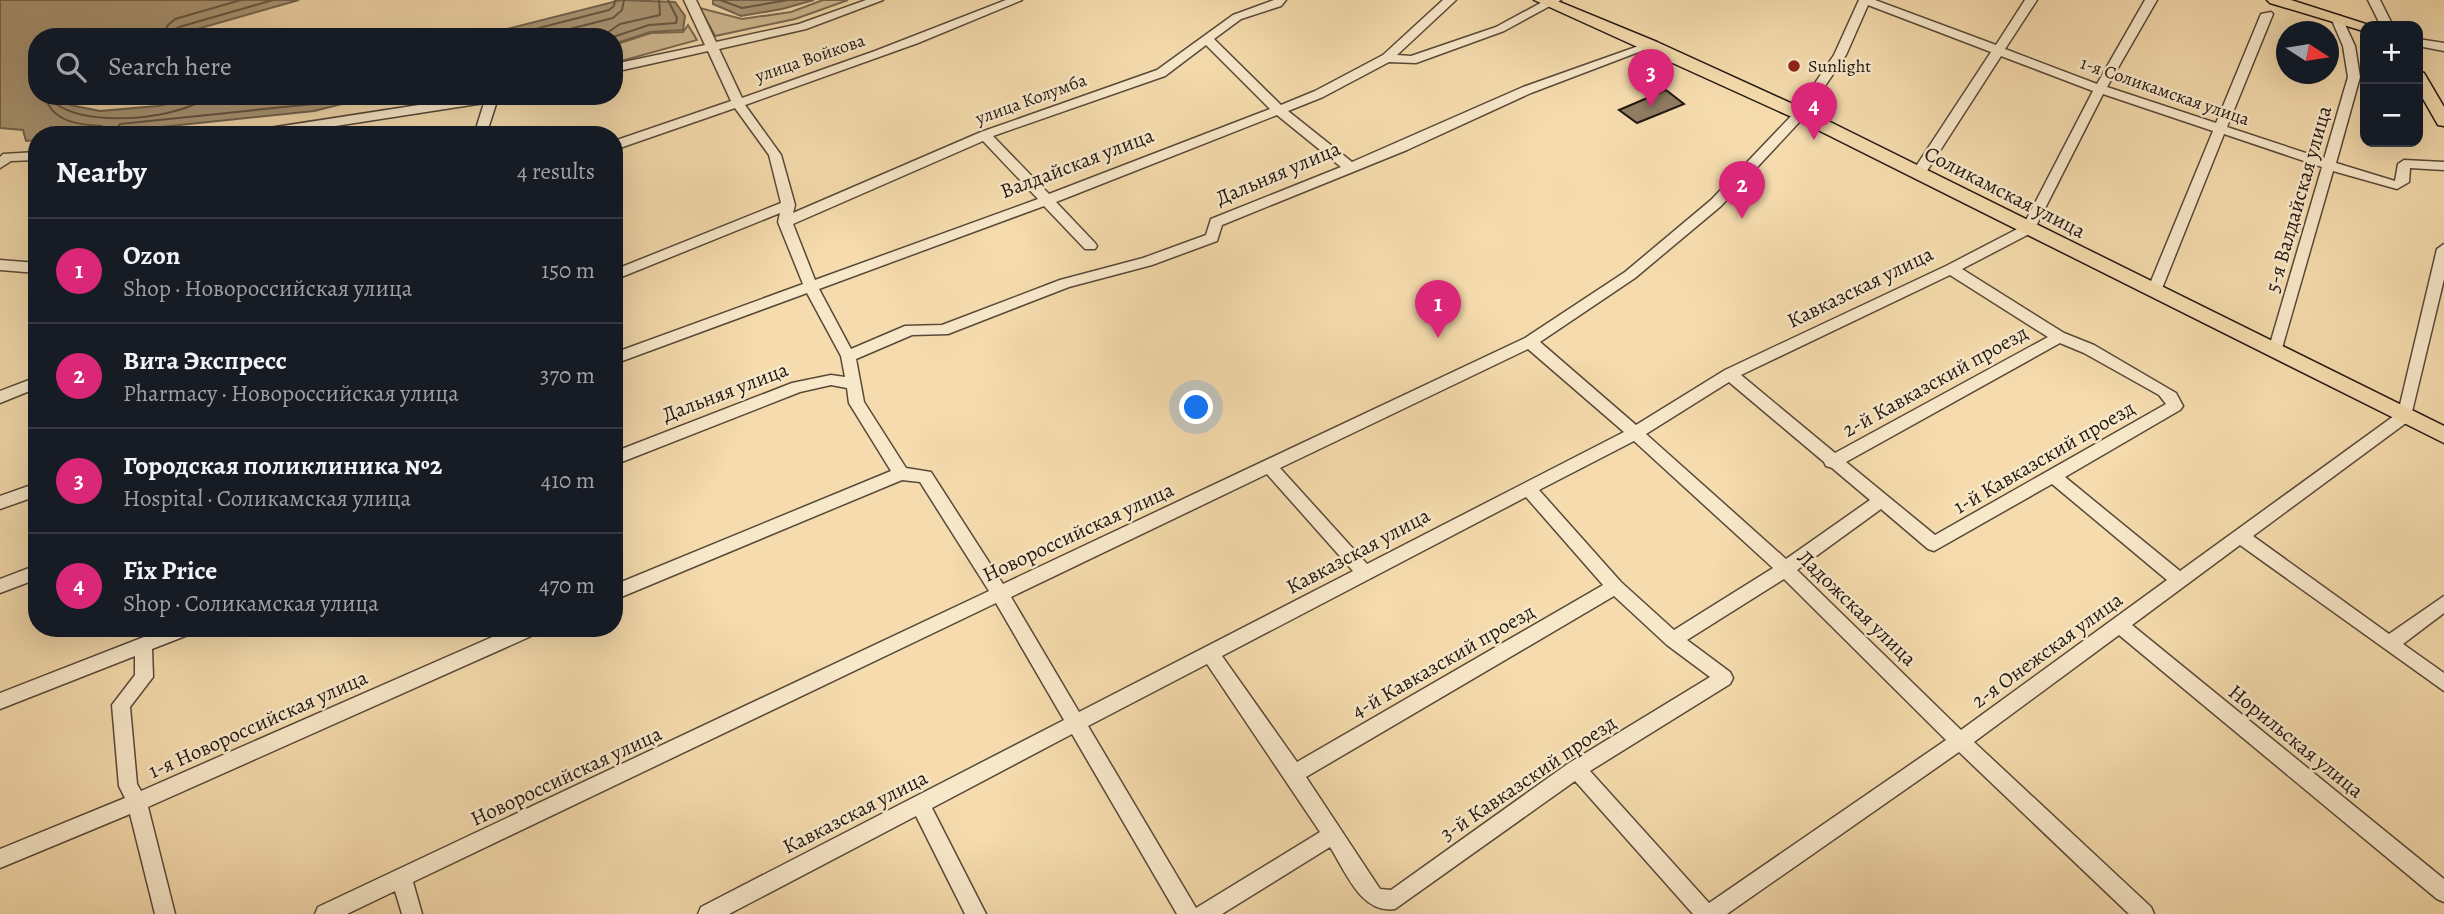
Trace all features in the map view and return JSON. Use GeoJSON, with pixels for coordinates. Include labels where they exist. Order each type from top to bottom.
{"type":"FeatureCollection","features":[{"type":"Feature","properties":{"kind":"main road","name":"Соликамская улица"},"geometry":{"type":"LineString","coordinates":[[1549,1],[1800,114],[2444,435]]}},
{"type":"Feature","properties":{"kind":"main road"},"geometry":{"type":"LineString","coordinates":[[2271,7],[2337,18],[2360,25]]}},
{"type":"Feature","properties":{"kind":"main road"},"geometry":{"type":"LineString","coordinates":[[2423,84],[2444,121]]}},
{"type":"Feature","properties":{"kind":"street"},"geometry":{"type":"LineString","coordinates":[[690,0],[738,103],[775,155],[788,205],[785,222],[811,287],[848,356],[857,403],[901,474]]}},
{"type":"Feature","properties":{"kind":"street"},"geometry":{"type":"LineString","coordinates":[[623,66],[802,27],[877,0]]}},
{"type":"Feature","properties":{"kind":"street","name":"улица Войкова"},"geometry":{"type":"LineString","coordinates":[[623,142],[664,125],[738,103],[932,36],[1016,0]]}},
{"type":"Feature","properties":{"kind":"street","name":"улица Колумба"},"geometry":{"type":"LineString","coordinates":[[785,222],[985,135],[1161,73],[1237,17],[1277,4],[1280,0]]}},
{"type":"Feature","properties":{"kind":"street"},"geometry":{"type":"LineString","coordinates":[[1387,58],[1450,0]]}},
{"type":"Feature","properties":{"kind":"street","name":"1-я Соликамская улица"},"geometry":{"type":"LineString","coordinates":[[1865,0],[2100,89],[2386,184],[2397,185],[2402,182],[2404,164],[2444,166]]}},
{"type":"Feature","properties":{"kind":"street","name":"Новороссийская улица"},"geometry":{"type":"LineString","coordinates":[[325,914],[1530,342],[1630,275],[1705,212],[1800,114],[1840,55],[1865,0]]}},
{"type":"Feature","properties":{"kind":"street"},"geometry":{"type":"LineString","coordinates":[[1897,12],[1906,0]]}},
{"type":"Feature","properties":{"kind":"street"},"geometry":{"type":"LineString","coordinates":[[1917,174],[2031,0]]}},
{"type":"Feature","properties":{"kind":"street"},"geometry":{"type":"LineString","coordinates":[[2028,229],[2100,89],[2151,0]]}},
{"type":"Feature","properties":{"kind":"street"},"geometry":{"type":"LineString","coordinates":[[2374,0],[2384,21]]}},
{"type":"Feature","properties":{"kind":"street","name":"Валдайская улица"},"geometry":{"type":"LineString","coordinates":[[623,356],[1047,200],[1319,94],[1387,58],[1412,60],[1500,29],[1549,1]]}},
{"type":"Feature","properties":{"kind":"street"},"geometry":{"type":"LineString","coordinates":[[2154,291],[2271,7]]}},
{"type":"Feature","properties":{"kind":"street","name":"5-я Валдайская улица"},"geometry":{"type":"LineString","coordinates":[[2275,351],[2331,164],[2355,73],[2348,44],[2337,18]]}},
{"type":"Feature","properties":{"kind":"street"},"geometry":{"type":"LineString","coordinates":[[1208,40],[1278,109],[1350,167]]}},
{"type":"Feature","properties":{"kind":"street"},"geometry":{"type":"LineString","coordinates":[[2423,44],[2444,47]]}},
{"type":"Feature","properties":{"kind":"street","name":"Дальняя улица"},"geometry":{"type":"LineString","coordinates":[[848,356],[910,330],[943,330],[1065,283],[1147,262],[1212,238],[1216,222],[1527,90],[1651,45]]}},
{"type":"Feature","properties":{"kind":"street"},"geometry":{"type":"LineString","coordinates":[[310,126],[450,105]]}},
{"type":"Feature","properties":{"kind":"street"},"geometry":{"type":"LineString","coordinates":[[484,126],[494,105]]}},
{"type":"Feature","properties":{"kind":"street"},"geometry":{"type":"LineString","coordinates":[[985,135],[1090,246]]}},
{"type":"Feature","properties":{"kind":"street"},"geometry":{"type":"LineString","coordinates":[[4,161],[28,157]]}},
{"type":"Feature","properties":{"kind":"street"},"geometry":{"type":"LineString","coordinates":[[623,271],[788,205]]}},
{"type":"Feature","properties":{"kind":"street","name":"Кавказская улица"},"geometry":{"type":"LineString","coordinates":[[709,914],[1635,433],[1730,374],[1951,269],[2028,229]]}},
{"type":"Feature","properties":{"kind":"street"},"geometry":{"type":"LineString","coordinates":[[2405,416],[2444,248]]}},
{"type":"Feature","properties":{"kind":"street"},"geometry":{"type":"LineString","coordinates":[[0,265],[28,267]]}},
{"type":"Feature","properties":{"kind":"street","name":"1-й Кавказский проезд"},"geometry":{"type":"LineString","coordinates":[[1730,374],[1832,462],[1934,544],[2175,406],[2172,397],[2164,391],[2089,349],[2059,337],[1951,269]]}},
{"type":"Feature","properties":{"kind":"street","name":"2-й Кавказский проезд"},"geometry":{"type":"LineString","coordinates":[[1832,462],[2059,337]]}},
{"type":"Feature","properties":{"kind":"street","name":"Ладожская улица"},"geometry":{"type":"LineString","coordinates":[[1530,342],[1635,433],[1784,569],[1960,741],[2144,914]]}},
{"type":"Feature","properties":{"kind":"street","name":"Дальняя улица"},"geometry":{"type":"LineString","coordinates":[[623,455],[797,387],[831,380],[854,384]]}},
{"type":"Feature","properties":{"kind":"street"},"geometry":{"type":"LineString","coordinates":[[0,397],[28,386]]}},
{"type":"Feature","properties":{"kind":"street","name":"2-я Онежская улица"},"geometry":{"type":"LineString","coordinates":[[1708,914],[1960,741],[2405,416]]}},
{"type":"Feature","properties":{"kind":"street"},"geometry":{"type":"LineString","coordinates":[[1270,467],[1365,573]]}},
{"type":"Feature","properties":{"kind":"street"},"geometry":{"type":"LineString","coordinates":[[623,589],[901,474],[925,477],[1000,594],[1188,914]]}},
{"type":"Feature","properties":{"kind":"street"},"geometry":{"type":"LineString","coordinates":[[2053,476],[2180,581]]}},
{"type":"Feature","properties":{"kind":"street","name":"3-й Кавказский проезд"},"geometry":{"type":"LineString","coordinates":[[1210,654],[1294,774],[1373,895],[1383,901],[1395,899],[1576,769],[1724,678],[1673,640],[1615,587],[1527,488]]}},
{"type":"Feature","properties":{"kind":"street"},"geometry":{"type":"LineString","coordinates":[[0,503],[28,492]]}},
{"type":"Feature","properties":{"kind":"street"},"geometry":{"type":"LineString","coordinates":[[1673,640],[1784,569],[1880,501]]}},
{"type":"Feature","properties":{"kind":"street"},"geometry":{"type":"LineString","coordinates":[[2240,536],[2444,683]]}},
{"type":"Feature","properties":{"kind":"street"},"geometry":{"type":"LineString","coordinates":[[0,586],[28,575]]}},
{"type":"Feature","properties":{"kind":"street","name":"4-й Кавказский проезд"},"geometry":{"type":"LineString","coordinates":[[1294,774],[1615,587]]}},
{"type":"Feature","properties":{"kind":"street"},"geometry":{"type":"LineString","coordinates":[[2389,644],[2444,603]]}},
{"type":"Feature","properties":{"kind":"street","name":"Норильская улица"},"geometry":{"type":"LineString","coordinates":[[2119,625],[2444,892]]}},
{"type":"Feature","properties":{"kind":"street"},"geometry":{"type":"LineString","coordinates":[[0,701],[164,637]]}},
{"type":"Feature","properties":{"kind":"street","name":"1-я Новороссийская улица"},"geometry":{"type":"LineString","coordinates":[[0,859],[137,802],[513,637]]}},
{"type":"Feature","properties":{"kind":"street"},"geometry":{"type":"LineString","coordinates":[[144,645],[144,677],[121,705],[128,786],[137,802],[165,914]]}},
{"type":"Feature","properties":{"kind":"street"},"geometry":{"type":"LineString","coordinates":[[1576,769],[1708,914]]}},
{"type":"Feature","properties":{"kind":"street"},"geometry":{"type":"LineString","coordinates":[[920,804],[976,914]]}},
{"type":"Feature","properties":{"kind":"street"},"geometry":{"type":"LineString","coordinates":[[1203,914],[1334,834]]}},
{"type":"Feature","properties":{"kind":"street"},"geometry":{"type":"LineString","coordinates":[[402,879],[412,914]]}},
{"type":"Feature","properties":{"kind":"shaded area"},"geometry":{"type":"Polygon","coordinates":[[[823,0],[848,0],[795,19],[715,36],[700,8],[742,19],[791,12],[823,0]]]}},
{"type":"Feature","properties":{"kind":"shaded area"},"geometry":{"type":"Polygon","coordinates":[[[688,25],[697,40],[623,61],[623,42],[651,33],[683,32],[688,25]]]}},
{"type":"Feature","properties":{"kind":"water"},"geometry":{"type":"Polygon","coordinates":[[[0,0],[299,0],[201,28],[28,28],[28,105],[70,105],[100,111],[162,105],[338,105],[314,111],[170,126],[28,126],[26,141],[23,130],[0,128],[0,0]]]}},
{"type":"Feature","properties":{"kind":"water"},"geometry":{"type":"Polygon","coordinates":[[[621,0],[675,2],[685,16],[683,30],[650,32],[623,41],[623,28],[511,28],[621,0]]]}},
{"type":"Feature","properties":{"kind":"water"},"geometry":{"type":"Polygon","coordinates":[[[713,0],[814,0],[741,16],[713,4],[713,0]]]}},
{"type":"Feature","properties":{"kind":"building"},"geometry":{"type":"Polygon","coordinates":[[[1666,90],[1684,104],[1637,123],[1619,110],[1666,90]]]}},
{"type":"Feature","properties":{"kind":"place","name":"Sunlight"},"geometry":{"type":"Point","coordinates":[1794,66]}},
{"type":"Feature","properties":{"kind":"place","name":"Городская поликлиника №2"},"geometry":{"type":"Point","coordinates":[1651,107]}},
{"type":"Feature","properties":{"kind":"place","name":"Fix Price"},"geometry":{"type":"Point","coordinates":[1814,140]}},
{"type":"Feature","properties":{"kind":"place","name":"Вита Экспресс"},"geometry":{"type":"Point","coordinates":[1742,219]}},
{"type":"Feature","properties":{"kind":"place","name":"Ozon"},"geometry":{"type":"Point","coordinates":[1438,338]}}]}
